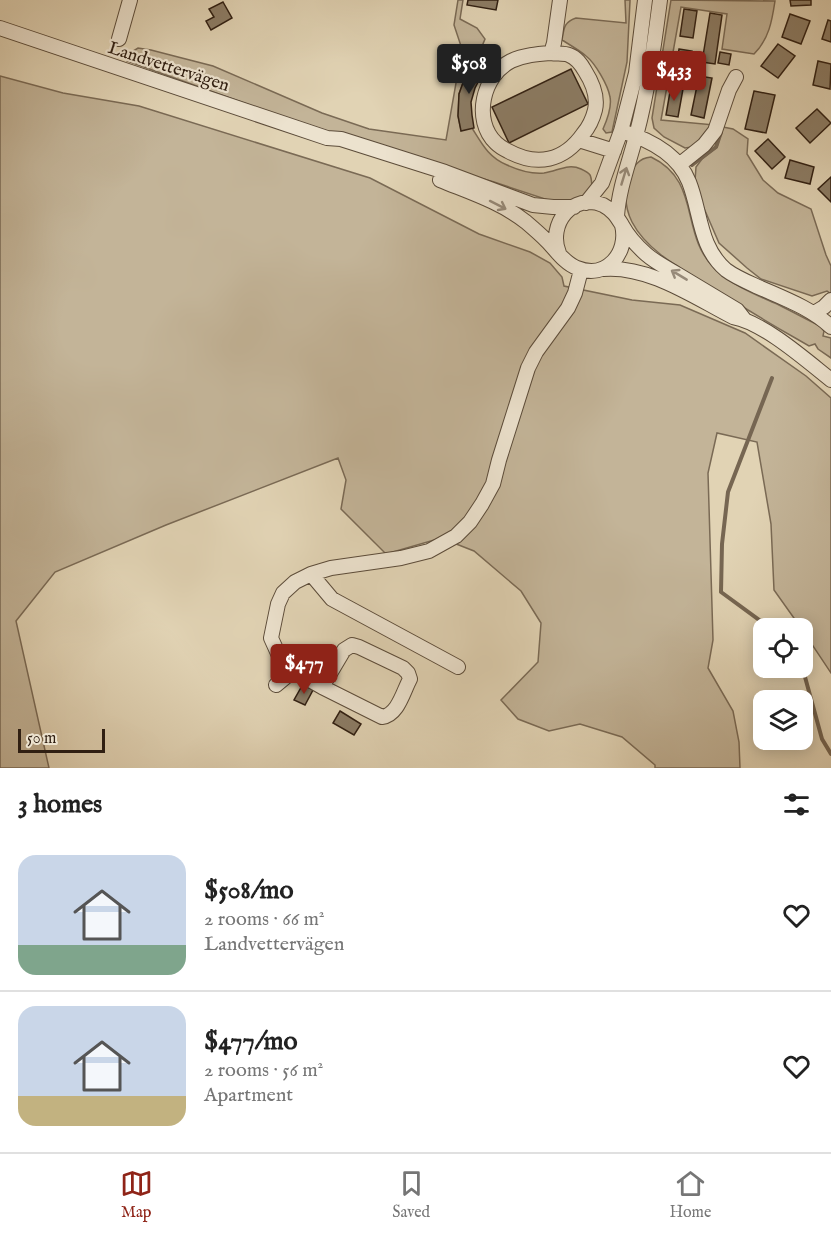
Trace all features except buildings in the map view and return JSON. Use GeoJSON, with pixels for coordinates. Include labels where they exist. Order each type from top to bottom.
{"type":"FeatureCollection","features":[{"type":"Feature","properties":{"kind":"street"},"geometry":{"type":"LineString","coordinates":[[119,39],[130,0]]}},
{"type":"Feature","properties":{"kind":"street"},"geometry":{"type":"LineString","coordinates":[[551,53],[560,0]]}},
{"type":"Feature","properties":{"kind":"street"},"geometry":{"type":"LineString","coordinates":[[562,257],[557,247],[556,229],[561,218],[580,205],[602,183],[621,131],[636,73],[645,0]]}},
{"type":"Feature","properties":{"kind":"street"},"geometry":{"type":"LineString","coordinates":[[600,269],[614,261],[621,250],[624,238],[619,221],[620,189],[636,136],[651,72],[660,0]]}},
{"type":"Feature","properties":{"kind":"street","name":"Landvettervägen"},"geometry":{"type":"LineString","coordinates":[[0,28],[327,138],[341,140],[445,172],[533,204],[553,207],[595,203],[603,206],[611,210],[647,255],[737,310],[744,319]]}},
{"type":"Feature","properties":{"kind":"street"},"geometry":{"type":"LineString","coordinates":[[551,53],[569,55],[577,59],[590,79],[595,92],[596,108],[589,127],[579,140],[570,150],[558,157],[540,159],[520,157],[496,143],[484,120],[483,106],[485,93],[499,70],[522,57],[551,53]]}},
{"type":"Feature","properties":{"kind":"street"},"geometry":{"type":"LineString","coordinates":[[679,165],[704,145],[715,131],[729,90],[736,77]]}},
{"type":"Feature","properties":{"kind":"street"},"geometry":{"type":"LineString","coordinates":[[621,131],[636,136],[669,154],[679,165],[689,182],[701,229],[710,251],[726,270],[814,313],[831,327]]}},
{"type":"Feature","properties":{"kind":"street","name":"Landvettervägen"},"geometry":{"type":"LineString","coordinates":[[327,138],[339,145],[430,176],[499,205],[526,222],[570,265],[580,270],[612,268],[650,275],[734,317],[744,319],[764,330],[831,380]]}},
{"type":"Feature","properties":{"kind":"street"},"geometry":{"type":"LineString","coordinates":[[579,140],[614,151]]}},
{"type":"Feature","properties":{"kind":"street"},"geometry":{"type":"LineString","coordinates":[[322,687],[344,650],[352,645],[403,668],[410,679],[394,711],[390,716],[382,717],[322,687],[295,672],[281,660],[269,638],[283,593],[295,582],[331,568],[401,558],[429,551],[456,536],[470,522],[483,504],[493,484],[498,460],[528,368],[544,340],[568,308],[575,293],[580,270]]}},
{"type":"Feature","properties":{"kind":"street"},"geometry":{"type":"LineString","coordinates":[[814,313],[831,300]]}},
{"type":"Feature","properties":{"kind":"street"},"geometry":{"type":"LineString","coordinates":[[311,574],[333,599],[458,667]]}},
{"type":"Feature","properties":{"kind":"street"},"geometry":{"type":"LineString","coordinates":[[276,685],[295,672]]}},
{"type":"Feature","properties":{"kind":"shaded area"},"geometry":{"type":"Polygon","coordinates":[[[458,0],[463,0],[460,19],[477,28],[485,39],[465,77],[459,94],[458,116],[461,130],[472,128],[491,154],[501,162],[516,168],[540,173],[572,167],[585,171],[590,175],[592,187],[584,197],[554,202],[266,111],[127,61],[127,55],[138,48],[151,50],[213,66],[322,113],[369,129],[446,140],[462,49],[454,25],[458,0]]]}},
{"type":"Feature","properties":{"kind":"shaded area"},"geometry":{"type":"Polygon","coordinates":[[[625,0],[630,0],[627,62],[612,132],[606,133],[603,129],[609,113],[609,92],[590,59],[562,40],[563,32],[569,21],[576,18],[626,23],[625,0]]]}},
{"type":"Feature","properties":{"kind":"shaded area"},"geometry":{"type":"Polygon","coordinates":[[[671,0],[775,1],[766,36],[754,54],[722,49],[727,14],[681,7],[661,120],[715,125],[692,147],[685,148],[664,137],[654,128],[652,118],[671,0]]]}},
{"type":"Feature","properties":{"kind":"shaded area"},"geometry":{"type":"Polygon","coordinates":[[[0,76],[63,93],[139,106],[370,178],[479,234],[530,252],[550,263],[562,277],[564,286],[632,300],[680,305],[745,333],[806,376],[831,398],[831,673],[813,646],[813,618],[794,618],[774,590],[771,524],[757,442],[717,433],[708,473],[713,640],[708,668],[733,711],[739,742],[740,768],[655,768],[655,765],[622,737],[580,724],[549,731],[518,719],[501,700],[538,662],[541,623],[521,591],[474,551],[441,538],[386,554],[341,509],[346,480],[338,458],[166,525],[55,572],[16,621],[49,768],[0,768],[0,76]]]}},
{"type":"Feature","properties":{"kind":"shaded area"},"geometry":{"type":"Polygon","coordinates":[[[723,127],[733,129],[748,139],[747,154],[763,180],[778,193],[811,209],[831,266],[831,294],[827,291],[812,296],[761,279],[719,243],[695,181],[696,167],[717,147],[723,127]]]}},
{"type":"Feature","properties":{"kind":"shaded area"},"geometry":{"type":"Polygon","coordinates":[[[651,157],[667,167],[677,180],[684,194],[697,240],[704,255],[715,269],[737,285],[820,326],[824,331],[823,336],[831,338],[831,358],[815,344],[809,346],[680,268],[658,252],[639,233],[628,211],[627,184],[639,161],[651,157]]]}},
{"type":"Feature","properties":{"kind":"waterway"},"geometry":{"type":"LineString","coordinates":[[692,165],[716,147],[721,132]]}},
{"type":"Feature","properties":{"kind":"waterway"},"geometry":{"type":"LineString","coordinates":[[756,618],[721,592],[722,544],[728,492],[772,378]]}},
{"type":"Feature","properties":{"kind":"waterway"},"geometry":{"type":"LineString","coordinates":[[805,678],[822,739],[831,754]]}}]}
